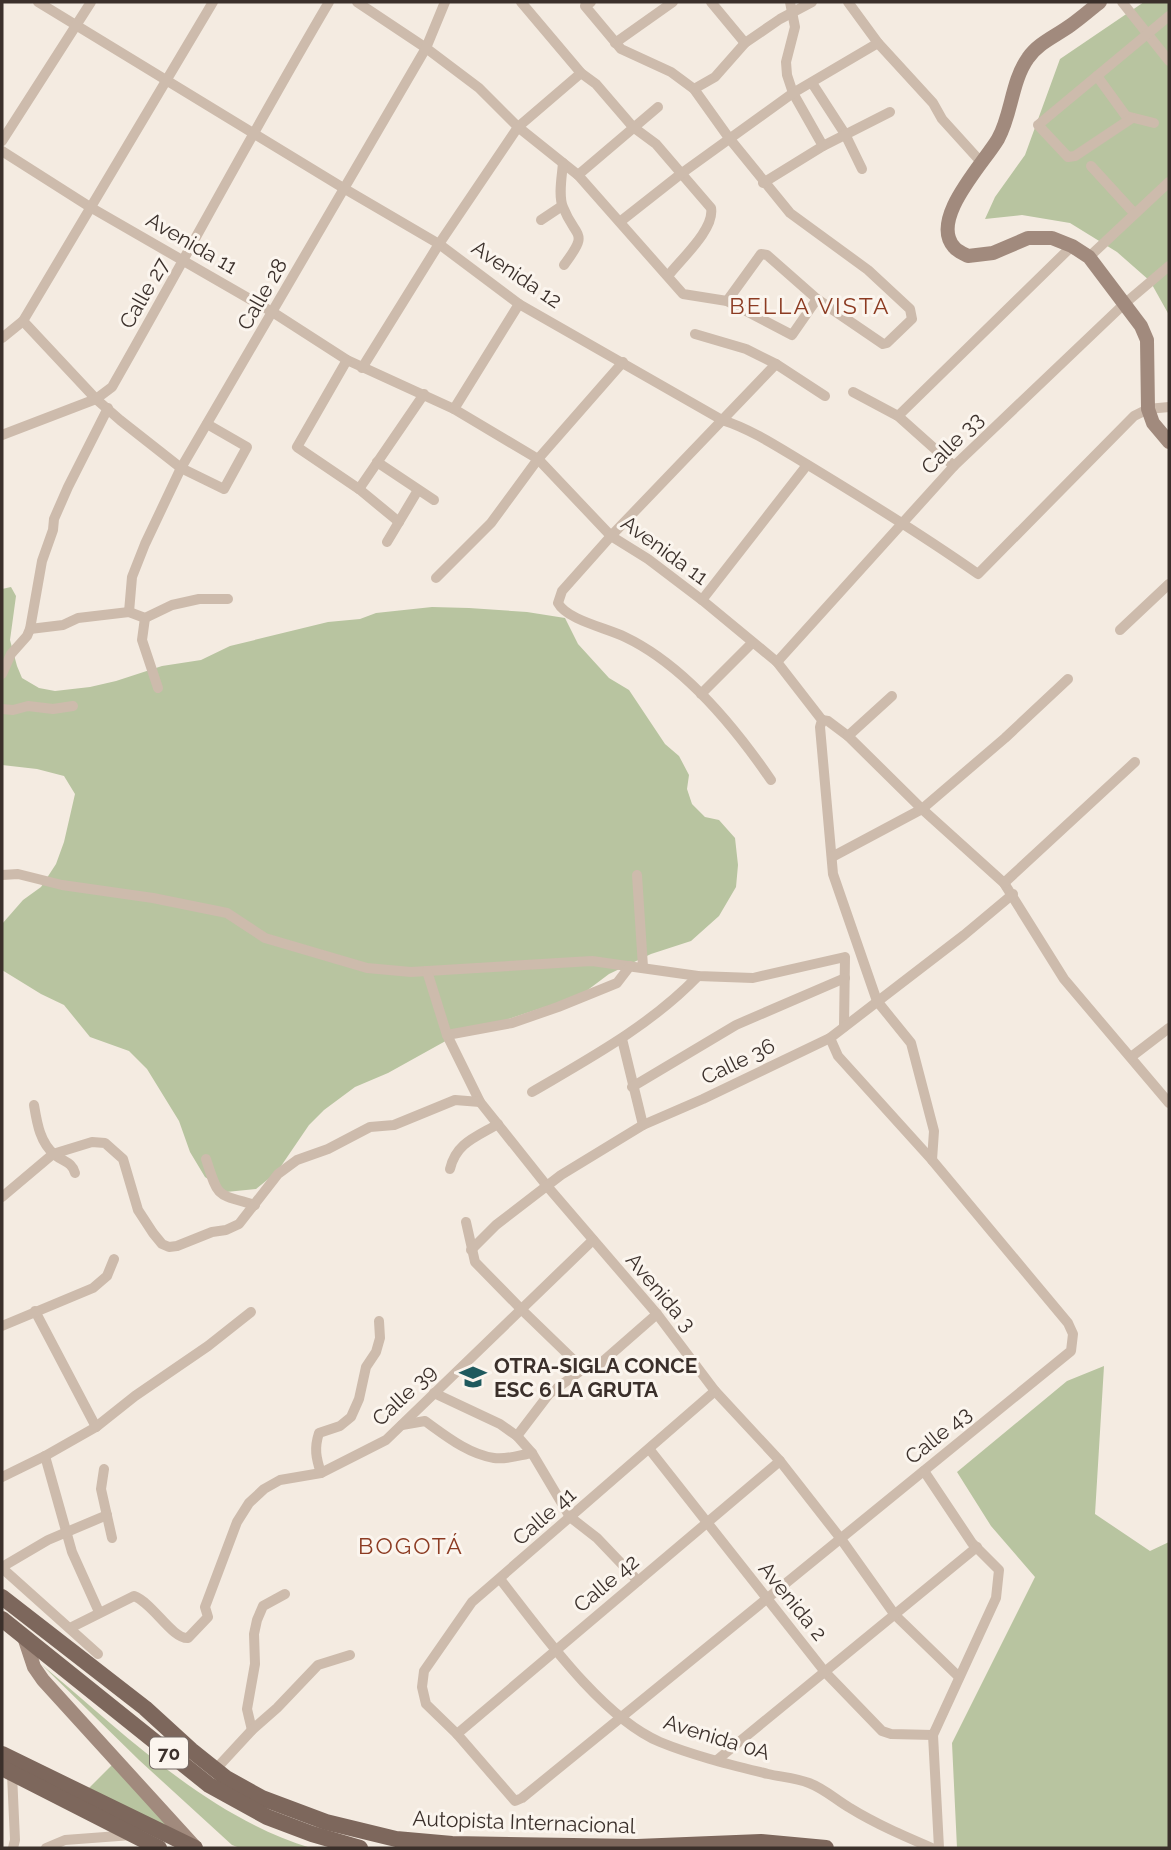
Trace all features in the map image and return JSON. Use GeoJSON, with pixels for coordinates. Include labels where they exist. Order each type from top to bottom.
{"type":"FeatureCollection","features":[{"type":"Feature","properties":{"kind":"main road","name":"Autopista Internacional"},"geometry":{"type":"LineString","coordinates":[[2,1597],[145,1708],[215,1770],[247,1790],[304,1815],[412,1841],[627,1847],[761,1842],[826,1848]]}},
{"type":"Feature","properties":{"kind":"main road","name":"70"},"geometry":{"type":"LineString","coordinates":[[2,1619],[219,1792],[251,1810],[289,1826],[360,1848]]}},
{"type":"Feature","properties":{"kind":"main road"},"geometry":{"type":"LineString","coordinates":[[2,1754],[195,1848]]}},
{"type":"Feature","properties":{"kind":"main road"},"geometry":{"type":"LineString","coordinates":[[7,1771],[159,1848]]}},
{"type":"Feature","properties":{"kind":"street","name":"Avenida 12"},"geometry":{"type":"LineString","coordinates":[[38,2],[439,244],[519,304],[722,420],[741,426],[903,522],[978,574],[1134,416],[1148,409]]}},
{"type":"Feature","properties":{"kind":"street"},"geometry":{"type":"LineString","coordinates":[[2,141],[91,2]]}},
{"type":"Feature","properties":{"kind":"street"},"geometry":{"type":"LineString","coordinates":[[2,338],[23,321],[214,2]]}},
{"type":"Feature","properties":{"kind":"street","name":"Calle 27"},"geometry":{"type":"LineString","coordinates":[[2,435],[96,399],[112,387],[252,133],[329,2]]}},
{"type":"Feature","properties":{"kind":"street"},"geometry":{"type":"LineString","coordinates":[[357,2],[426,48],[479,88],[518,127],[578,175],[683,294],[726,301],[792,335],[817,299]]}},
{"type":"Feature","properties":{"kind":"street","name":"Calle 28"},"geometry":{"type":"LineString","coordinates":[[129,612],[132,577],[181,468],[274,313],[426,48],[445,2]]}},
{"type":"Feature","properties":{"kind":"street"},"geometry":{"type":"LineString","coordinates":[[521,2],[581,73],[596,84],[633,127],[656,144],[711,208],[713,217],[708,228],[668,276]]}},
{"type":"Feature","properties":{"kind":"street"},"geometry":{"type":"LineString","coordinates":[[615,43],[673,2]]}},
{"type":"Feature","properties":{"kind":"street"},"geometry":{"type":"LineString","coordinates":[[711,2],[745,43]]}},
{"type":"Feature","properties":{"kind":"street"},"geometry":{"type":"LineString","coordinates":[[694,89],[715,77],[745,43],[791,7],[812,2]]}},
{"type":"Feature","properties":{"kind":"street"},"geometry":{"type":"LineString","coordinates":[[848,2],[878,43],[933,103],[942,119],[981,162]]}},
{"type":"Feature","properties":{"kind":"street"},"geometry":{"type":"LineString","coordinates":[[1100,2],[1037,48],[1027,59],[1017,78],[999,137],[969,178],[952,209],[947,229],[953,247],[968,256],[993,253],[1028,237],[1052,238],[1089,257],[1140,326],[1147,340],[1148,409],[1153,423],[1169,442]]}},
{"type":"Feature","properties":{"kind":"street"},"geometry":{"type":"LineString","coordinates":[[1122,2],[1169,61]]}},
{"type":"Feature","properties":{"kind":"street"},"geometry":{"type":"LineString","coordinates":[[588,4],[615,43],[627,53],[671,72],[694,89],[763,183],[790,213],[868,270],[910,309],[912,315],[904,327],[883,344],[817,299],[766,255],[761,254],[726,301]]}},
{"type":"Feature","properties":{"kind":"street"},"geometry":{"type":"LineString","coordinates":[[791,7],[795,27],[786,62],[787,75],[793,93],[823,145]]}},
{"type":"Feature","properties":{"kind":"street"},"geometry":{"type":"LineString","coordinates":[[1132,118],[1075,156],[1068,157],[1038,125],[1169,16]]}},
{"type":"Feature","properties":{"kind":"street"},"geometry":{"type":"LineString","coordinates":[[621,221],[729,138],[793,93],[878,43]]}},
{"type":"Feature","properties":{"kind":"street"},"geometry":{"type":"LineString","coordinates":[[362,368],[439,244],[518,127],[581,73]]}},
{"type":"Feature","properties":{"kind":"street"},"geometry":{"type":"LineString","coordinates":[[1097,76],[1126,116],[1154,123]]}},
{"type":"Feature","properties":{"kind":"street"},"geometry":{"type":"LineString","coordinates":[[812,83],[845,134],[862,169]]}},
{"type":"Feature","properties":{"kind":"street"},"geometry":{"type":"LineString","coordinates":[[578,175],[658,107]]}},
{"type":"Feature","properties":{"kind":"street"},"geometry":{"type":"LineString","coordinates":[[763,183],[823,145],[890,112]]}},
{"type":"Feature","properties":{"kind":"street","name":"Avenida 11"},"geometry":{"type":"LineString","coordinates":[[2,151],[90,207],[274,313],[347,360],[454,409],[538,459],[611,536],[648,559],[777,662],[822,720]]}},
{"type":"Feature","properties":{"kind":"street"},"geometry":{"type":"LineString","coordinates":[[563,163],[562,206],[579,236],[578,245],[564,265]]}},
{"type":"Feature","properties":{"kind":"street"},"geometry":{"type":"LineString","coordinates":[[1091,166],[1134,213]]}},
{"type":"Feature","properties":{"kind":"street"},"geometry":{"type":"LineString","coordinates":[[1089,257],[1169,182]]}},
{"type":"Feature","properties":{"kind":"street"},"geometry":{"type":"LineString","coordinates":[[541,220],[562,206]]}},
{"type":"Feature","properties":{"kind":"street"},"geometry":{"type":"LineString","coordinates":[[898,416],[1072,246]]}},
{"type":"Feature","properties":{"kind":"street","name":"Calle 33"},"geometry":{"type":"LineString","coordinates":[[777,662],[954,466],[1123,305],[1169,267]]}},
{"type":"Feature","properties":{"kind":"street"},"geometry":{"type":"LineString","coordinates":[[454,409],[519,304]]}},
{"type":"Feature","properties":{"kind":"street"},"geometry":{"type":"LineString","coordinates":[[23,321],[96,399],[120,420],[181,468],[224,489],[247,447],[207,424]]}},
{"type":"Feature","properties":{"kind":"street"},"geometry":{"type":"LineString","coordinates":[[695,334],[746,348],[776,364],[825,397]]}},
{"type":"Feature","properties":{"kind":"street"},"geometry":{"type":"LineString","coordinates":[[347,360],[298,447],[359,489],[399,522]]}},
{"type":"Feature","properties":{"kind":"street"},"geometry":{"type":"LineString","coordinates":[[436,578],[491,523],[538,459],[624,362]]}},
{"type":"Feature","properties":{"kind":"street"},"geometry":{"type":"LineString","coordinates":[[771,780],[746,743],[701,694],[663,661],[626,637],[586,622],[560,607],[558,599],[611,536],[776,364]]}},
{"type":"Feature","properties":{"kind":"street"},"geometry":{"type":"LineString","coordinates":[[853,392],[898,416],[954,466]]}},
{"type":"Feature","properties":{"kind":"street"},"geometry":{"type":"LineString","coordinates":[[359,489],[424,394]]}},
{"type":"Feature","properties":{"kind":"street"},"geometry":{"type":"LineString","coordinates":[[1148,409],[1169,407]]}},
{"type":"Feature","properties":{"kind":"street"},"geometry":{"type":"LineString","coordinates":[[2,674],[11,654],[30,629],[42,561],[54,519],[108,408]]}},
{"type":"Feature","properties":{"kind":"street"},"geometry":{"type":"LineString","coordinates":[[377,462],[434,500]]}},
{"type":"Feature","properties":{"kind":"street"},"geometry":{"type":"LineString","coordinates":[[702,600],[807,465]]}},
{"type":"Feature","properties":{"kind":"street"},"geometry":{"type":"LineString","coordinates":[[387,542],[418,490]]}},
{"type":"Feature","properties":{"kind":"street"},"geometry":{"type":"LineString","coordinates":[[1120,630],[1169,584]]}},
{"type":"Feature","properties":{"kind":"street"},"geometry":{"type":"LineString","coordinates":[[30,629],[63,625],[78,618],[129,612],[145,618],[172,605],[199,599],[228,599]]}},
{"type":"Feature","properties":{"kind":"street"},"geometry":{"type":"LineString","coordinates":[[145,618],[142,640],[158,688]]}},
{"type":"Feature","properties":{"kind":"street"},"geometry":{"type":"LineString","coordinates":[[701,694],[752,643]]}},
{"type":"Feature","properties":{"kind":"street"},"geometry":{"type":"LineString","coordinates":[[832,856],[922,809],[1005,738],[1068,679]]}},
{"type":"Feature","properties":{"kind":"street"},"geometry":{"type":"LineString","coordinates":[[848,736],[892,696]]}},
{"type":"Feature","properties":{"kind":"street"},"geometry":{"type":"LineString","coordinates":[[2,709],[13,710],[27,706],[53,709],[73,706]]}},
{"type":"Feature","properties":{"kind":"street"},"geometry":{"type":"LineString","coordinates":[[932,1160],[934,1131],[911,1043],[877,1001],[833,874],[821,739],[822,720],[828,721],[848,736],[922,809],[1004,883],[1064,979],[1169,1103]]}},
{"type":"Feature","properties":{"kind":"street"},"geometry":{"type":"LineString","coordinates":[[1004,883],[1135,762]]}},
{"type":"Feature","properties":{"kind":"street"},"geometry":{"type":"LineString","coordinates":[[2,875],[18,874],[62,885],[153,898],[227,913],[265,939],[367,968],[411,972],[592,961],[698,976],[753,978],[845,957],[860,951]]}},
{"type":"Feature","properties":{"kind":"street"},"geometry":{"type":"LineString","coordinates":[[637,875],[643,967]]}},
{"type":"Feature","properties":{"kind":"street","name":"Calle 36"},"geometry":{"type":"LineString","coordinates":[[471,1250],[496,1225],[547,1186],[643,1125],[703,1100],[830,1038],[1013,894]]}},
{"type":"Feature","properties":{"kind":"street"},"geometry":{"type":"LineString","coordinates":[[844,1027],[845,957]]}},
{"type":"Feature","properties":{"kind":"street"},"geometry":{"type":"LineString","coordinates":[[447,1035],[512,1023],[558,1007],[617,983],[629,966]]}},
{"type":"Feature","properties":{"kind":"street","name":"Avenida 3"},"geometry":{"type":"LineString","coordinates":[[427,971],[447,1035],[480,1102],[547,1186],[657,1314],[715,1391],[780,1461],[841,1539],[895,1615],[959,1677]]}},
{"type":"Feature","properties":{"kind":"street"},"geometry":{"type":"LineString","coordinates":[[532,1092],[622,1039],[698,976]]}},
{"type":"Feature","properties":{"kind":"street"},"geometry":{"type":"LineString","coordinates":[[632,1087],[736,1025],[845,978]]}},
{"type":"Feature","properties":{"kind":"street"},"geometry":{"type":"LineString","coordinates":[[1131,1057],[1169,1027]]}},
{"type":"Feature","properties":{"kind":"street","name":"Calle 43"},"geometry":{"type":"LineString","coordinates":[[457,1734],[512,1799],[518,1801],[1071,1351],[1073,1334],[1068,1324],[932,1160],[838,1056],[830,1038]]}},
{"type":"Feature","properties":{"kind":"street"},"geometry":{"type":"LineString","coordinates":[[622,1039],[643,1125]]}},
{"type":"Feature","properties":{"kind":"street"},"geometry":{"type":"LineString","coordinates":[[2,1197],[53,1154],[92,1142],[105,1143],[123,1159],[138,1210],[162,1244],[177,1247],[239,1224],[278,1174],[297,1160],[328,1149],[370,1127],[394,1125],[455,1100],[480,1102]]}},
{"type":"Feature","properties":{"kind":"street"},"geometry":{"type":"LineString","coordinates":[[34,1105],[38,1132],[53,1154],[70,1164],[75,1173]]}},
{"type":"Feature","properties":{"kind":"street"},"geometry":{"type":"LineString","coordinates":[[450,1169],[459,1147],[498,1124]]}},
{"type":"Feature","properties":{"kind":"street"},"geometry":{"type":"LineString","coordinates":[[206,1159],[216,1190],[222,1195],[255,1205]]}},
{"type":"Feature","properties":{"kind":"street"},"geometry":{"type":"LineString","coordinates":[[466,1222],[475,1262],[583,1369]]}},
{"type":"Feature","properties":{"kind":"street","name":"Calle 39"},"geometry":{"type":"LineString","coordinates":[[99,1612],[134,1597],[145,1601],[180,1637],[188,1638],[208,1617],[205,1607],[212,1583],[237,1522],[256,1496],[271,1483],[321,1473],[386,1440],[593,1240]]}},
{"type":"Feature","properties":{"kind":"street"},"geometry":{"type":"LineString","coordinates":[[2,1326],[93,1288],[107,1276],[114,1259]]}},
{"type":"Feature","properties":{"kind":"street"},"geometry":{"type":"LineString","coordinates":[[35,1311],[96,1427]]}},
{"type":"Feature","properties":{"kind":"street"},"geometry":{"type":"LineString","coordinates":[[2,1477],[96,1427],[251,1312]]}},
{"type":"Feature","properties":{"kind":"street"},"geometry":{"type":"LineString","coordinates":[[517,1436],[549,1394],[583,1369],[601,1363],[657,1314]]}},
{"type":"Feature","properties":{"kind":"street"},"geometry":{"type":"LineString","coordinates":[[321,1473],[315,1445],[319,1433],[340,1426],[351,1417],[359,1399],[366,1367],[376,1352],[380,1338],[379,1321]]}},
{"type":"Feature","properties":{"kind":"street","name":"Calle 41"},"geometry":{"type":"LineString","coordinates":[[457,1734],[426,1704],[422,1687],[424,1671],[452,1628],[472,1602],[715,1391]]}},
{"type":"Feature","properties":{"kind":"street"},"geometry":{"type":"LineString","coordinates":[[434,1393],[500,1424],[517,1436],[532,1452],[570,1517],[597,1538],[638,1581]]}},
{"type":"Feature","properties":{"kind":"street"},"geometry":{"type":"LineString","coordinates":[[399,1425],[425,1422],[457,1444],[495,1458],[532,1452]]}},
{"type":"Feature","properties":{"kind":"street","name":"Avenida 2"},"geometry":{"type":"LineString","coordinates":[[650,1450],[825,1672],[881,1731],[891,1734],[933,1735]]}},
{"type":"Feature","properties":{"kind":"street"},"geometry":{"type":"LineString","coordinates":[[45,1456],[72,1552],[99,1612],[70,1628]]}},
{"type":"Feature","properties":{"kind":"street","name":"Calle 42"},"geometry":{"type":"LineString","coordinates":[[457,1734],[780,1461]]}},
{"type":"Feature","properties":{"kind":"street"},"geometry":{"type":"LineString","coordinates":[[104,1469],[101,1489],[112,1538]]}},
{"type":"Feature","properties":{"kind":"street"},"geometry":{"type":"LineString","coordinates":[[924,1471],[976,1547],[999,1570],[996,1598],[933,1735],[939,1848]]}},
{"type":"Feature","properties":{"kind":"street"},"geometry":{"type":"LineString","coordinates":[[98,1654],[2,1567],[48,1540],[107,1515]]}},
{"type":"Feature","properties":{"kind":"street"},"geometry":{"type":"LineString","coordinates":[[718,1760],[976,1547]]}},
{"type":"Feature","properties":{"kind":"street","name":"Avenida 0A"},"geometry":{"type":"LineString","coordinates":[[500,1579],[556,1651],[620,1719],[638,1731],[660,1742],[718,1760],[807,1782],[824,1789],[865,1816],[932,1848]]}},
{"type":"Feature","properties":{"kind":"street"},"geometry":{"type":"LineString","coordinates":[[252,1730],[247,1709],[255,1664],[254,1634],[257,1620],[263,1606],[285,1594]]}},
{"type":"Feature","properties":{"kind":"street"},"geometry":{"type":"LineString","coordinates":[[24,1637],[34,1667],[43,1680],[195,1848]]}},
{"type":"Feature","properties":{"kind":"street"},"geometry":{"type":"LineString","coordinates":[[215,1770],[318,1665],[350,1655]]}},
{"type":"Feature","properties":{"kind":"street"},"geometry":{"type":"LineString","coordinates":[[7,1771],[15,1840],[13,1848]]}},
{"type":"Feature","properties":{"kind":"street"},"geometry":{"type":"LineString","coordinates":[[46,1848],[65,1840],[133,1835]]}},
{"type":"Feature","properties":{"kind":"green space"},"geometry":{"type":"Polygon","coordinates":[[[1144,2],[1169,2],[1169,315],[1150,281],[1117,252],[1070,223],[1022,215],[985,219],[995,197],[1025,155],[1060,59],[1144,2]]]}},
{"type":"Feature","properties":{"kind":"green space"},"geometry":{"type":"Polygon","coordinates":[[[11,587],[16,596],[10,640],[22,678],[39,688],[55,691],[116,681],[162,666],[201,660],[230,646],[328,622],[360,619],[376,613],[432,607],[527,612],[565,618],[578,644],[609,678],[629,690],[665,744],[679,756],[689,775],[687,789],[692,804],[705,817],[719,820],[735,838],[738,865],[736,887],[719,916],[691,941],[651,954],[609,974],[581,995],[451,1038],[388,1073],[355,1087],[309,1125],[277,1172],[256,1189],[226,1192],[205,1177],[190,1152],[179,1121],[147,1069],[129,1051],[90,1037],[64,1005],[2,970],[2,924],[23,900],[41,887],[56,864],[75,794],[64,776],[37,769],[2,765],[2,589],[11,587]]]}},
{"type":"Feature","properties":{"kind":"green space"},"geometry":{"type":"Polygon","coordinates":[[[1104,1366],[1095,1514],[1150,1551],[1169,1542],[1169,1848],[957,1848],[952,1743],[1035,1577],[991,1526],[957,1472],[1067,1381],[1104,1366]]]}},
{"type":"Feature","properties":{"kind":"green space"},"geometry":{"type":"Polygon","coordinates":[[[42,1665],[135,1744],[201,1794],[273,1834],[311,1848],[240,1848],[232,1845],[139,1760],[42,1665]]]}},
{"type":"Feature","properties":{"kind":"green space"},"geometry":{"type":"Polygon","coordinates":[[[112,1765],[173,1832],[89,1788],[112,1765]]]}},
{"type":"Feature","properties":{"kind":"place","name":"OTRA-SIGLA CONCE ESC 6 LA GRUTA"},"geometry":{"type":"Point","coordinates":[473,1377]}},
{"type":"Feature","properties":{"kind":"district","name":"BELLA VISTA"},"geometry":{"type":"Point","coordinates":[810,305]}},
{"type":"Feature","properties":{"kind":"district","name":"BOGOTÁ"},"geometry":{"type":"Point","coordinates":[411,1545]}}]}
